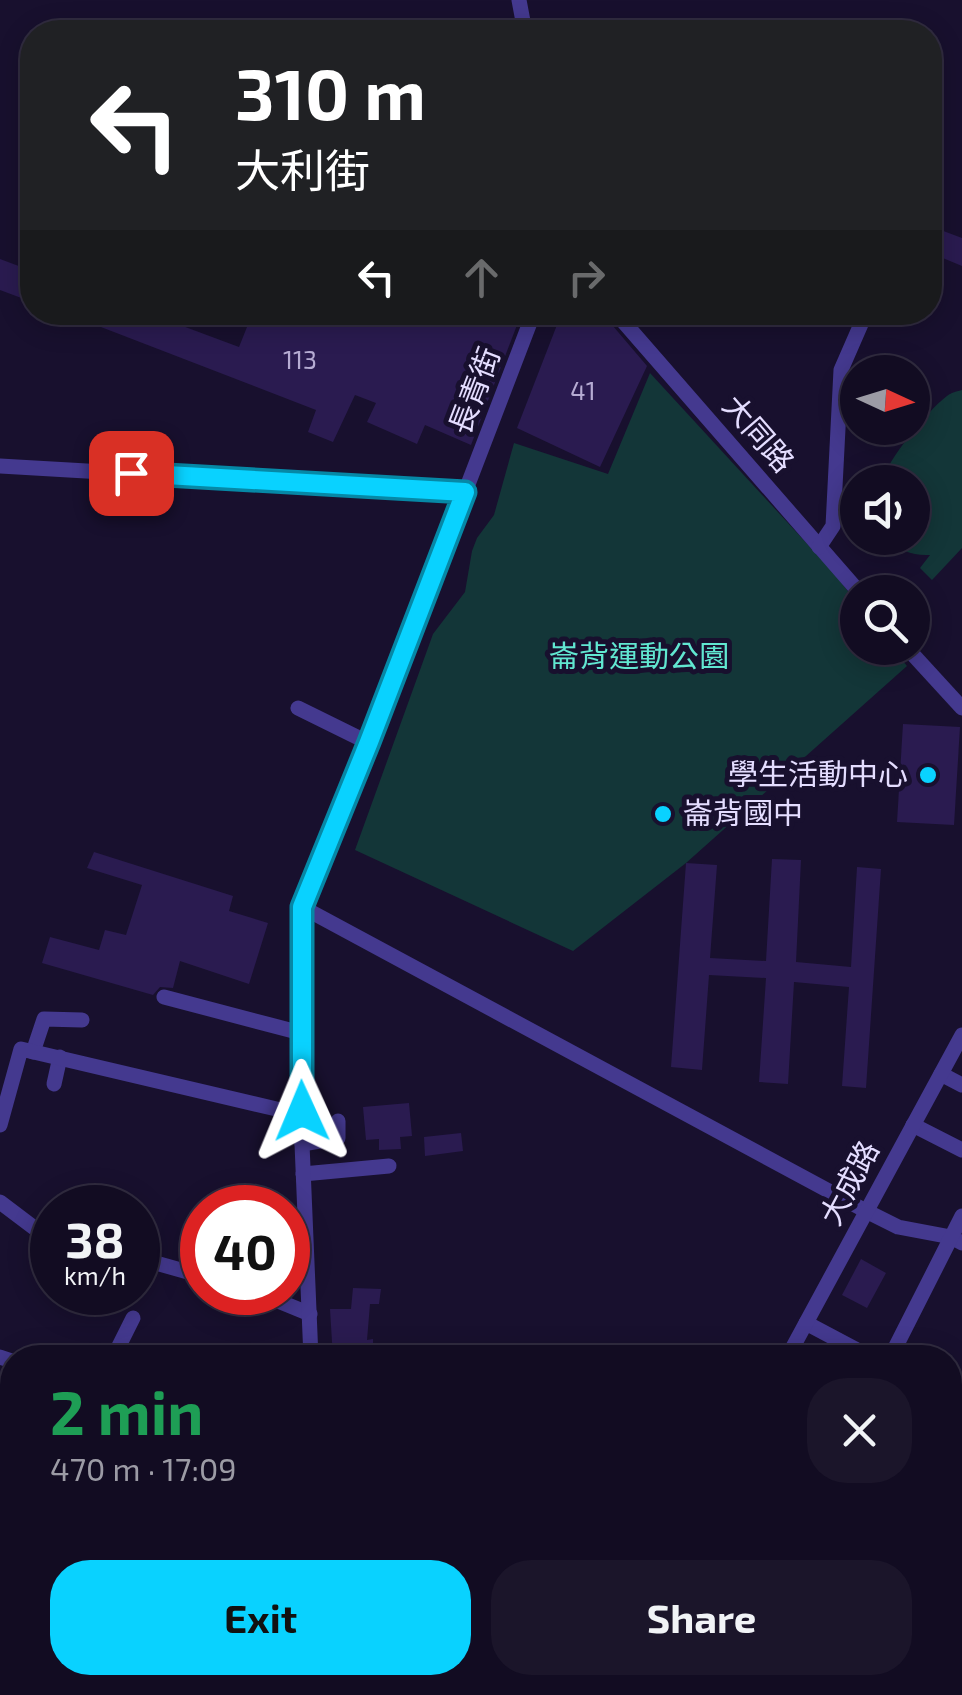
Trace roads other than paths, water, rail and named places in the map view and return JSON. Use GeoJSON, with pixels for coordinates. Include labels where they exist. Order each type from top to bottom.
{"type":"FeatureCollection","features":[{"type":"Feature","properties":{"kind":"street","name":"長青街"},"geometry":{"type":"LineString","coordinates":[[304,1185],[302,907],[529,325]]}},
{"type":"Feature","properties":{"kind":"street","name":"大同路"},"geometry":{"type":"LineString","coordinates":[[626,325],[844,575]]}},
{"type":"Feature","properties":{"kind":"street"},"geometry":{"type":"LineString","coordinates":[[819,547],[833,526],[842,370],[860,325]]}},
{"type":"Feature","properties":{"kind":"street"},"geometry":{"type":"LineString","coordinates":[[0,466],[465,492]]}},
{"type":"Feature","properties":{"kind":"street"},"geometry":{"type":"LineString","coordinates":[[923,665],[962,708]]}},
{"type":"Feature","properties":{"kind":"street"},"geometry":{"type":"LineString","coordinates":[[298,708],[369,742]]}},
{"type":"Feature","properties":{"kind":"street"},"geometry":{"type":"LineString","coordinates":[[302,907],[866,1211],[898,1227],[957,1240]]}},
{"type":"Feature","properties":{"kind":"street"},"geometry":{"type":"LineString","coordinates":[[164,997],[301,1033]]}},
{"type":"Feature","properties":{"kind":"street"},"geometry":{"type":"LineString","coordinates":[[33,1052],[44,1019],[82,1020]]}},
{"type":"Feature","properties":{"kind":"street","name":"大成路"},"geometry":{"type":"LineString","coordinates":[[794,1345],[962,1034]]}},
{"type":"Feature","properties":{"kind":"street"},"geometry":{"type":"LineString","coordinates":[[0,1125],[20,1049],[286,1111],[302,1111]]}},
{"type":"Feature","properties":{"kind":"street"},"geometry":{"type":"LineString","coordinates":[[54,1084],[60,1057]]}},
{"type":"Feature","properties":{"kind":"street"},"geometry":{"type":"LineString","coordinates":[[941,1074],[962,1084]]}},
{"type":"Feature","properties":{"kind":"street"},"geometry":{"type":"LineString","coordinates":[[302,1144],[338,1138],[338,1121]]}},
{"type":"Feature","properties":{"kind":"street"},"geometry":{"type":"LineString","coordinates":[[913,1125],[962,1150]]}},
{"type":"Feature","properties":{"kind":"street"},"geometry":{"type":"LineString","coordinates":[[303,1174],[389,1166]]}},
{"type":"Feature","properties":{"kind":"street"},"geometry":{"type":"LineString","coordinates":[[0,1202],[30,1225]]}},
{"type":"Feature","properties":{"kind":"street"},"geometry":{"type":"LineString","coordinates":[[897,1345],[957,1240],[962,1216]]}},
{"type":"Feature","properties":{"kind":"street","name":"長青街"},"geometry":{"type":"LineString","coordinates":[[310,1314],[311,1345]]}},
{"type":"Feature","properties":{"kind":"street"},"geometry":{"type":"LineString","coordinates":[[120,1345],[133,1318]]}},
{"type":"Feature","properties":{"kind":"street"},"geometry":{"type":"LineString","coordinates":[[806,1323],[847,1345]]}},
{"type":"Feature","properties":{"kind":"place","name":"學生活動中心"},"geometry":{"type":"Point","coordinates":[928,775]}},
{"type":"Feature","properties":{"kind":"place","name":"崙背國中"},"geometry":{"type":"Point","coordinates":[663,814]}},
{"type":"Feature","properties":{"kind":"park label","name":"崙背運動公園"},"geometry":{"type":"Point","coordinates":[639,657]}}]}
